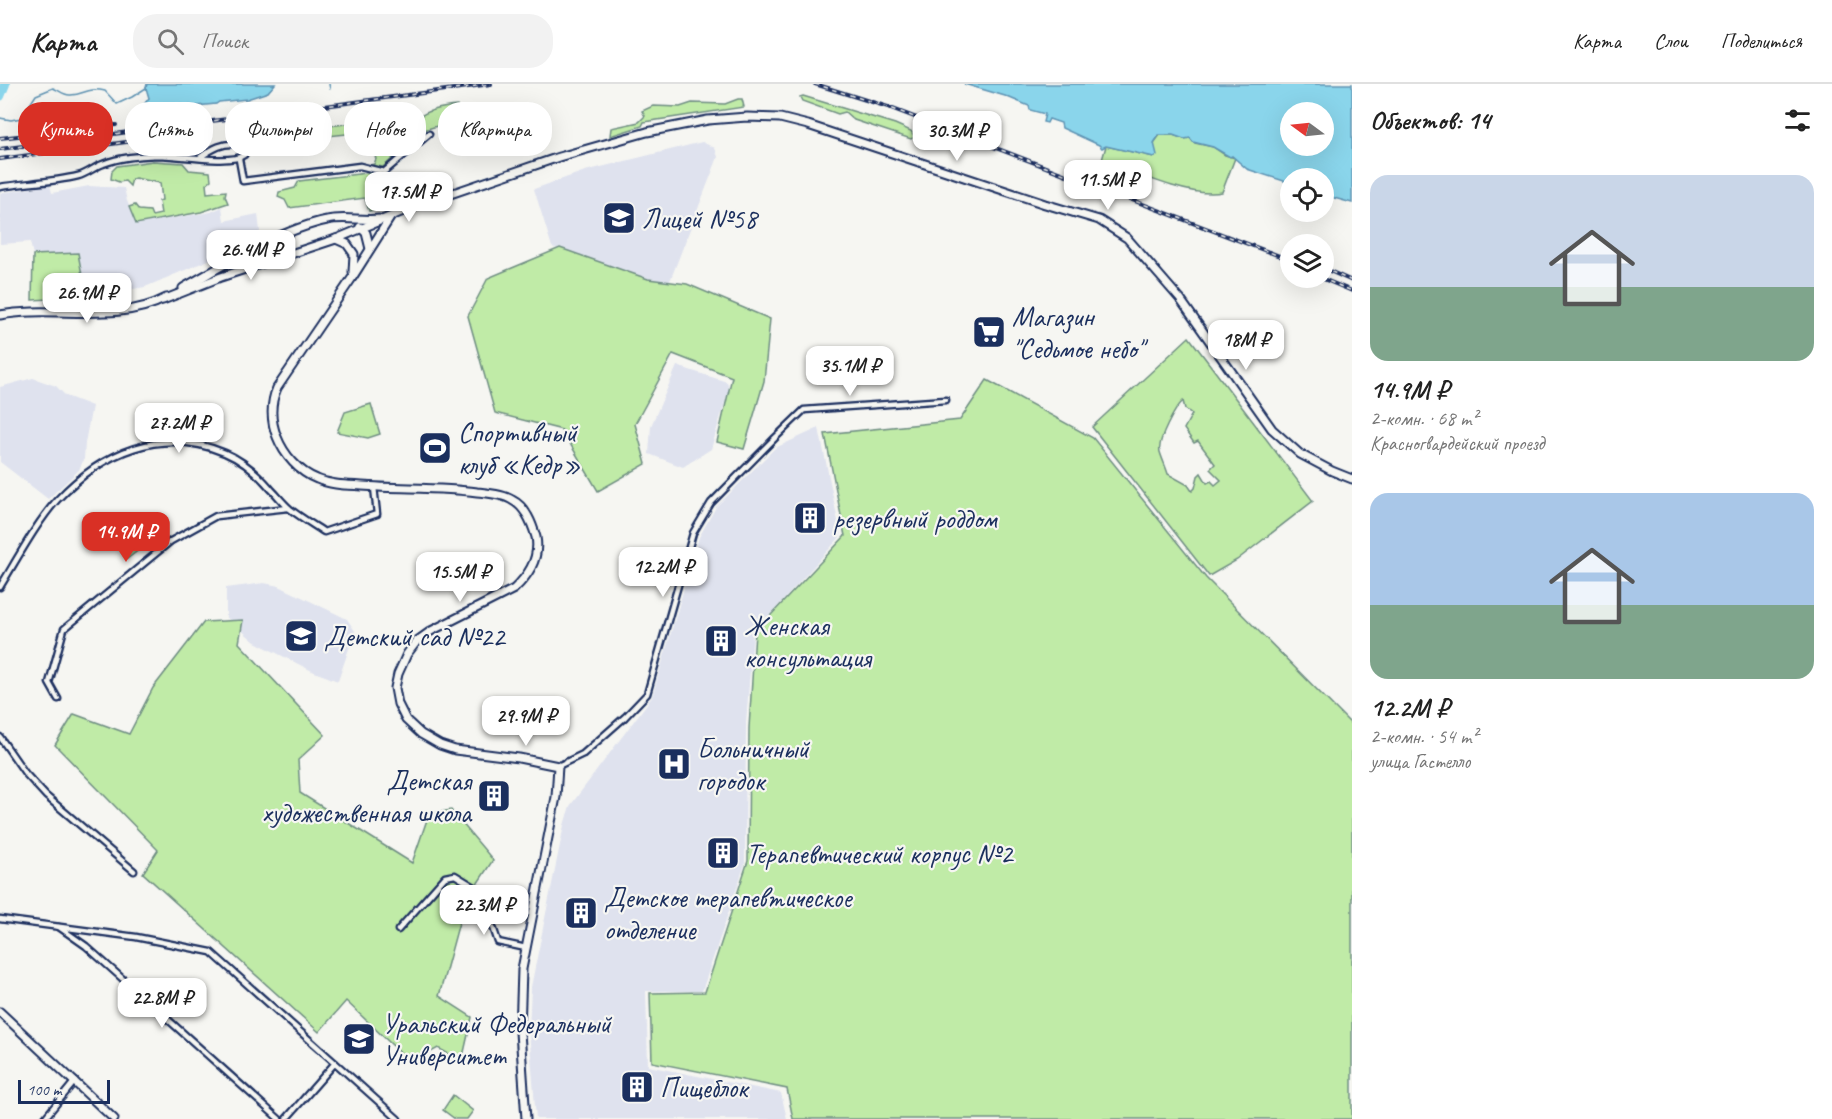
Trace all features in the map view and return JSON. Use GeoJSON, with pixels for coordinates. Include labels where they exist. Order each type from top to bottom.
{"type":"FeatureCollection","features":[{"type":"Feature","properties":{"kind":"street"},"geometry":{"type":"LineString","coordinates":[[0,315],[130,310],[150,306],[221,278],[336,239],[418,205],[559,157],[665,127],[708,120],[747,117],[780,118],[808,125],[939,170],[1089,217],[1116,230],[1132,243],[1169,285],[1272,429],[1300,454],[1352,479]]}},
{"type":"Feature","properties":{"kind":"street"},"geometry":{"type":"LineString","coordinates":[[239,159],[243,181],[360,166],[384,172],[429,134]]}},
{"type":"Feature","properties":{"kind":"street"},"geometry":{"type":"LineString","coordinates":[[0,187],[80,176],[102,164],[136,156],[171,155],[199,158],[239,159],[244,155],[245,149],[232,143],[214,147],[199,158]]}},
{"type":"Feature","properties":{"kind":"street"},"geometry":{"type":"LineString","coordinates":[[163,300],[219,268],[304,228],[329,219],[390,218]]}},
{"type":"Feature","properties":{"kind":"street"},"geometry":{"type":"LineString","coordinates":[[390,218],[277,388],[272,411],[275,433],[283,449],[306,473],[315,478],[332,483],[374,487],[459,489],[488,493],[512,499],[527,513],[538,549],[527,574],[514,589],[431,631],[417,641],[402,663],[395,688],[398,704],[406,720],[421,734],[440,745],[455,750],[519,758],[558,766],[583,753],[625,717],[646,694],[693,533],[711,503],[775,438],[804,410],[946,400]]}},
{"type":"Feature","properties":{"kind":"street"},"geometry":{"type":"LineString","coordinates":[[347,220],[362,229],[368,239],[370,249]]}},
{"type":"Feature","properties":{"kind":"street"},"geometry":{"type":"LineString","coordinates":[[336,239],[347,244],[354,254],[352,278]]}},
{"type":"Feature","properties":{"kind":"street"},"geometry":{"type":"LineString","coordinates":[[219,268],[217,274],[221,278]]}},
{"type":"Feature","properties":{"kind":"street"},"geometry":{"type":"LineString","coordinates":[[0,587],[56,501],[92,468],[114,456],[145,444],[168,442],[198,445],[225,453],[245,465],[288,508],[324,532],[376,514],[374,487]]}},
{"type":"Feature","properties":{"kind":"street"},"geometry":{"type":"LineString","coordinates":[[58,699],[49,683],[64,629],[171,541],[216,516],[288,508]]}},
{"type":"Feature","properties":{"kind":"street"},"geometry":{"type":"LineString","coordinates":[[0,737],[25,773],[46,796],[134,871]]}},
{"type":"Feature","properties":{"kind":"street"},"geometry":{"type":"LineString","coordinates":[[526,1119],[520,1032],[522,969],[556,797],[558,766]]}},
{"type":"Feature","properties":{"kind":"street"},"geometry":{"type":"LineString","coordinates":[[398,930],[445,877],[454,875],[478,889],[484,916],[493,927],[498,942],[526,948]]}},
{"type":"Feature","properties":{"kind":"street"},"geometry":{"type":"LineString","coordinates":[[0,919],[136,937],[211,952],[398,1119]]}},
{"type":"Feature","properties":{"kind":"street"},"geometry":{"type":"LineString","coordinates":[[56,926],[86,946],[279,1119]]}},
{"type":"Feature","properties":{"kind":"street"},"geometry":{"type":"LineString","coordinates":[[0,1012],[114,1119]]}},
{"type":"Feature","properties":{"kind":"street"},"geometry":{"type":"LineString","coordinates":[[286,1119],[335,1063]]}},
{"type":"Feature","properties":{"kind":"street"},"geometry":{"type":"LineString","coordinates":[[45,1119],[75,1081]]}},
{"type":"Feature","properties":{"kind":"shaded area","name":"Лицей №58"},"geometry":{"type":"Polygon","coordinates":[[[702,142],[715,148],[718,157],[668,286],[552,247],[534,189],[585,171],[702,142]]]}},
{"type":"Feature","properties":{"kind":"shaded area"},"geometry":{"type":"Polygon","coordinates":[[[50,185],[52,193],[89,186],[124,188],[137,224],[211,212],[222,207],[224,221],[258,214],[260,231],[256,240],[145,287],[86,297],[78,253],[33,255],[30,242],[0,244],[0,193],[50,185]]]}},
{"type":"Feature","properties":{"kind":"shaded area"},"geometry":{"type":"Polygon","coordinates":[[[677,366],[727,382],[729,389],[711,449],[683,467],[649,454],[651,426],[677,366]]]}},
{"type":"Feature","properties":{"kind":"shaded area"},"geometry":{"type":"Polygon","coordinates":[[[33,378],[56,386],[66,396],[92,406],[84,459],[79,470],[48,499],[0,462],[0,387],[33,378]]]}},
{"type":"Feature","properties":{"kind":"shaded area","name":"Больничный городок"},"geometry":{"type":"Polygon","coordinates":[[[819,428],[841,536],[753,634],[746,723],[745,864],[702,991],[646,991],[648,1066],[781,1093],[787,1119],[536,1119],[529,1031],[531,987],[564,825],[570,806],[652,697],[699,537],[716,507],[775,448],[819,428]]]}},
{"type":"Feature","properties":{"kind":"shaded area","name":"Детский сад №22"},"geometry":{"type":"Polygon","coordinates":[[[264,583],[279,586],[347,619],[355,631],[338,681],[312,671],[255,642],[226,617],[226,588],[264,583]]]}},
{"type":"Feature","properties":{"kind":"green space"},"geometry":{"type":"Polygon","coordinates":[[[800,97],[895,124],[911,131],[915,137],[911,139],[854,120],[845,112],[838,114],[802,101],[800,97]]]}},
{"type":"Feature","properties":{"kind":"green space"},"geometry":{"type":"Polygon","coordinates":[[[742,99],[744,107],[644,122],[642,126],[610,136],[611,128],[639,122],[645,116],[642,111],[653,106],[680,107],[692,103],[725,104],[742,99]]]}},
{"type":"Feature","properties":{"kind":"green space"},"geometry":{"type":"Polygon","coordinates":[[[437,109],[438,126],[426,129],[426,113],[437,109]]]}},
{"type":"Feature","properties":{"kind":"green space"},"geometry":{"type":"Polygon","coordinates":[[[344,124],[344,134],[332,136],[332,126],[344,124]]]}},
{"type":"Feature","properties":{"kind":"green space"},"geometry":{"type":"Polygon","coordinates":[[[1160,135],[1190,138],[1195,143],[1213,147],[1235,158],[1222,192],[1195,192],[1179,188],[1102,160],[1106,146],[1154,157],[1154,143],[1160,135]]]}},
{"type":"Feature","properties":{"kind":"green space"},"geometry":{"type":"Polygon","coordinates":[[[375,156],[394,156],[383,167],[370,165],[374,164],[375,156]]]}},
{"type":"Feature","properties":{"kind":"green space"},"geometry":{"type":"Polygon","coordinates":[[[153,161],[183,163],[189,170],[210,172],[211,180],[206,184],[207,193],[226,191],[225,196],[228,203],[201,212],[136,224],[129,207],[135,205],[139,210],[150,211],[152,216],[161,214],[160,183],[135,178],[132,179],[130,186],[125,181],[119,182],[111,179],[112,171],[117,166],[153,161]]]}},
{"type":"Feature","properties":{"kind":"green space"},"geometry":{"type":"Polygon","coordinates":[[[367,173],[381,178],[383,184],[381,190],[386,207],[369,211],[365,198],[289,208],[285,200],[278,197],[279,192],[295,188],[299,181],[367,173]]]}},
{"type":"Feature","properties":{"kind":"green space"},"geometry":{"type":"Polygon","coordinates":[[[560,248],[648,279],[687,284],[770,319],[764,381],[744,449],[717,442],[732,377],[673,354],[635,424],[646,464],[598,491],[562,430],[495,413],[468,316],[488,278],[560,248]]]}},
{"type":"Feature","properties":{"kind":"green space"},"geometry":{"type":"Polygon","coordinates":[[[78,253],[86,297],[32,300],[33,255],[78,253]]]}},
{"type":"Feature","properties":{"kind":"green space"},"geometry":{"type":"Polygon","coordinates":[[[1189,337],[1313,501],[1237,560],[1209,576],[1092,427],[1189,337]],[[1183,401],[1167,425],[1161,440],[1160,452],[1168,474],[1188,485],[1192,491],[1201,473],[1207,483],[1211,481],[1215,485],[1221,480],[1210,469],[1215,464],[1198,441],[1194,443],[1184,429],[1192,414],[1185,409],[1183,401]]]}},
{"type":"Feature","properties":{"kind":"green space"},"geometry":{"type":"Polygon","coordinates":[[[987,380],[1093,438],[1206,578],[1352,725],[1352,1119],[793,1119],[787,1089],[652,1062],[650,993],[705,992],[748,861],[749,728],[755,632],[845,536],[825,434],[960,420],[987,380]]]}},
{"type":"Feature","properties":{"kind":"green space"},"geometry":{"type":"Polygon","coordinates":[[[371,404],[380,434],[368,438],[337,432],[345,412],[371,404]]]}},
{"type":"Feature","properties":{"kind":"green space"},"geometry":{"type":"Polygon","coordinates":[[[144,529],[152,540],[127,559],[118,548],[144,529]]]}},
{"type":"Feature","properties":{"kind":"green space"},"geometry":{"type":"Polygon","coordinates":[[[243,620],[239,643],[325,735],[298,760],[300,793],[412,863],[429,814],[451,810],[493,860],[464,904],[439,996],[472,1017],[462,1061],[438,1048],[411,1063],[346,1001],[319,1032],[143,873],[158,850],[55,745],[74,714],[129,734],[153,688],[204,622],[243,620]]]}},
{"type":"Feature","properties":{"kind":"green space"},"geometry":{"type":"Polygon","coordinates":[[[453,1095],[473,1111],[467,1119],[455,1119],[443,1110],[453,1095]]]}},
{"type":"Feature","properties":{"kind":"water"},"geometry":{"type":"Polygon","coordinates":[[[147,84],[275,84],[268,92],[247,99],[213,104],[213,102],[146,102],[149,98],[147,84]]]}},
{"type":"Feature","properties":{"kind":"water"},"geometry":{"type":"Polygon","coordinates":[[[964,84],[1352,84],[1352,203],[1334,198],[1334,168],[1280,168],[1280,180],[1247,169],[1232,156],[1213,147],[1193,142],[1190,138],[1184,139],[1173,135],[1159,135],[1154,143],[1157,155],[1154,157],[1106,146],[1102,148],[1062,128],[1061,123],[1049,119],[1047,123],[1043,122],[1045,114],[1030,110],[1029,106],[964,84]]]}},
{"type":"Feature","properties":{"kind":"waterway"},"geometry":{"type":"LineString","coordinates":[[0,96],[5,84]]}},
{"type":"Feature","properties":{"kind":"waterway"},"geometry":{"type":"LineString","coordinates":[[329,84],[330,89]]}},
{"type":"Feature","properties":{"kind":"waterway"},"geometry":{"type":"LineString","coordinates":[[0,118],[11,120],[21,118],[36,95],[53,88],[68,95],[90,90],[105,91],[117,104],[146,88]]}},
{"type":"Feature","properties":{"kind":"railway"},"geometry":{"type":"LineString","coordinates":[[0,149],[491,84]]}},
{"type":"Feature","properties":{"kind":"railway"},"geometry":{"type":"LineString","coordinates":[[815,84],[888,107],[1280,256]]}},
{"type":"Feature","properties":{"kind":"railway"},"geometry":{"type":"LineString","coordinates":[[0,138],[116,125]]}},
{"type":"Feature","properties":{"kind":"railway"},"geometry":{"type":"LineString","coordinates":[[0,159],[125,142]]}},
{"type":"Feature","properties":{"kind":"railway"},"geometry":{"type":"LineString","coordinates":[[1334,273],[1352,281]]}},
{"type":"Feature","properties":{"kind":"railway"},"geometry":{"type":"LineString","coordinates":[[1334,283],[1352,291]]}},
{"type":"Feature","properties":{"kind":"place","name":"Лицей №58"},"geometry":{"type":"Point","coordinates":[619,218]}},
{"type":"Feature","properties":{"kind":"place","name":"Магазин \"Седьмое небо\""},"geometry":{"type":"Point","coordinates":[989,332]}},
{"type":"Feature","properties":{"kind":"place","name":"Спортивный клуб «Кедр»"},"geometry":{"type":"Point","coordinates":[435,448]}},
{"type":"Feature","properties":{"kind":"place","name":"резервный роддом"},"geometry":{"type":"Point","coordinates":[810,518]}},
{"type":"Feature","properties":{"kind":"place","name":"Детский сад №22"},"geometry":{"type":"Point","coordinates":[301,636]}},
{"type":"Feature","properties":{"kind":"place","name":"Женская консультация"},"geometry":{"type":"Point","coordinates":[721,641]}},
{"type":"Feature","properties":{"kind":"place","name":"Больничный городок"},"geometry":{"type":"Point","coordinates":[674,764]}},
{"type":"Feature","properties":{"kind":"place","name":"Детская художественная школа"},"geometry":{"type":"Point","coordinates":[494,796]}},
{"type":"Feature","properties":{"kind":"place","name":"Терапевтический корпус №2"},"geometry":{"type":"Point","coordinates":[723,853]}},
{"type":"Feature","properties":{"kind":"place","name":"Детское терапевтическое отделение"},"geometry":{"type":"Point","coordinates":[581,913]}},
{"type":"Feature","properties":{"kind":"place","name":"Уральский Федеральный Университет"},"geometry":{"type":"Point","coordinates":[359,1039]}},
{"type":"Feature","properties":{"kind":"place","name":"Пищеблок"},"geometry":{"type":"Point","coordinates":[637,1087]}}]}
